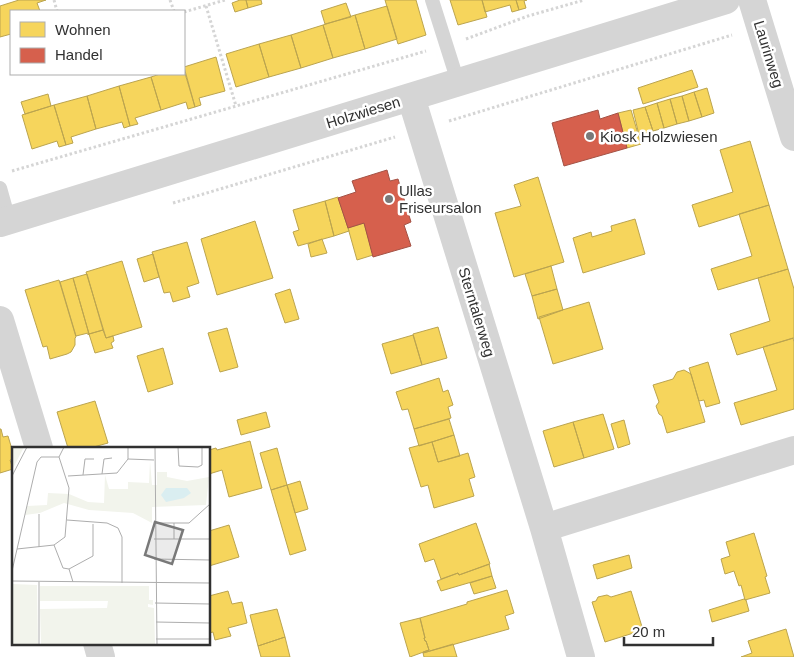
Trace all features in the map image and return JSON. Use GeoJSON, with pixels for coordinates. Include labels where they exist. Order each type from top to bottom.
{"type":"FeatureCollection","features":[{"type":"Feature","properties":{"kind":"street","name":"Holzwiesen"},"geometry":{"type":"LineString","coordinates":[[5,222],[726,0]]}},
{"type":"Feature","properties":{"kind":"street","name":"Laurinweg"},"geometry":{"type":"LineString","coordinates":[[752,0],[794,137]]}},
{"type":"Feature","properties":{"kind":"street","name":"Sterntalerweg"},"geometry":{"type":"LineString","coordinates":[[411,97],[582,657]]}},
{"type":"Feature","properties":{"kind":"street"},"geometry":{"type":"LineString","coordinates":[[0,320],[39,447]]}},
{"type":"Feature","properties":{"kind":"street"},"geometry":{"type":"LineString","coordinates":[[544,528],[794,450]]}},
{"type":"Feature","properties":{"kind":"street"},"geometry":{"type":"LineString","coordinates":[[97,644],[101,657]]}},
{"type":"Feature","properties":{"kind":"lane"},"geometry":{"type":"LineString","coordinates":[[432,0],[458,82]]}},
{"type":"Feature","properties":{"kind":"lane"},"geometry":{"type":"LineString","coordinates":[[0,188],[5,222]]}},
{"type":"Feature","properties":{"kind":"path"},"geometry":{"type":"LineString","coordinates":[[185,12],[224,0]]}},
{"type":"Feature","properties":{"kind":"path"},"geometry":{"type":"LineString","coordinates":[[9,172],[447,45],[528,16],[584,0]]}},
{"type":"Feature","properties":{"kind":"path"},"geometry":{"type":"LineString","coordinates":[[206,6],[236,106]]}},
{"type":"Feature","properties":{"kind":"building: Wohnen"},"geometry":{"type":"Polygon","coordinates":[[[19,0],[46,0],[37,3],[40,10],[10,10],[10,34],[0,37],[0,6],[19,0]]]}},
{"type":"Feature","properties":{"kind":"building: Wohnen"},"geometry":{"type":"Polygon","coordinates":[[[246,0],[248,8],[235,12],[232,3],[246,0]]]}},
{"type":"Feature","properties":{"kind":"building: Wohnen"},"geometry":{"type":"Polygon","coordinates":[[[246,0],[261,0],[262,4],[248,8],[246,0]]]}},
{"type":"Feature","properties":{"kind":"building: Wohnen"},"geometry":{"type":"Polygon","coordinates":[[[385,0],[416,0],[426,35],[398,44],[385,0]]]}},
{"type":"Feature","properties":{"kind":"building: Wohnen"},"geometry":{"type":"Polygon","coordinates":[[[450,0],[482,0],[487,17],[458,25],[450,0]]]}},
{"type":"Feature","properties":{"kind":"building: Wohnen"},"geometry":{"type":"Polygon","coordinates":[[[482,0],[516,0],[519,10],[512,12],[510,5],[485,12],[482,0]]]}},
{"type":"Feature","properties":{"kind":"building: Wohnen"},"geometry":{"type":"Polygon","coordinates":[[[516,0],[527,0],[524,1],[526,8],[519,10],[516,0]]]}},
{"type":"Feature","properties":{"kind":"building: Wohnen"},"geometry":{"type":"Polygon","coordinates":[[[346,3],[351,17],[325,24],[321,11],[346,3]]]}},
{"type":"Feature","properties":{"kind":"building: Wohnen"},"geometry":{"type":"Polygon","coordinates":[[[387,6],[397,39],[365,49],[355,15],[387,6]]]}},
{"type":"Feature","properties":{"kind":"building: Wohnen"},"geometry":{"type":"Polygon","coordinates":[[[355,15],[365,49],[333,58],[323,25],[355,15]]]}},
{"type":"Feature","properties":{"kind":"building: Wohnen"},"geometry":{"type":"Polygon","coordinates":[[[323,25],[333,58],[301,68],[291,35],[323,25]]]}},
{"type":"Feature","properties":{"kind":"building: Wohnen"},"geometry":{"type":"Polygon","coordinates":[[[291,35],[301,68],[269,77],[259,44],[291,35]]]}},
{"type":"Feature","properties":{"kind":"building: Wohnen"},"geometry":{"type":"Polygon","coordinates":[[[259,44],[269,77],[236,87],[226,54],[259,44]]]}},
{"type":"Feature","properties":{"kind":"building: Wohnen"},"geometry":{"type":"Polygon","coordinates":[[[216,57],[225,91],[199,98],[201,105],[195,107],[185,67],[216,57]]]}},
{"type":"Feature","properties":{"kind":"building: Wohnen"},"geometry":{"type":"Polygon","coordinates":[[[692,70],[698,87],[643,104],[638,88],[692,70]]]}},
{"type":"Feature","properties":{"kind":"building: Wohnen"},"geometry":{"type":"Polygon","coordinates":[[[185,73],[195,107],[188,109],[186,102],[161,110],[151,77],[157,75],[185,75],[185,73]]]}},
{"type":"Feature","properties":{"kind":"building: Wohnen"},"geometry":{"type":"Polygon","coordinates":[[[151,77],[161,110],[135,118],[138,124],[130,126],[119,86],[151,77]]]}},
{"type":"Feature","properties":{"kind":"building: Wohnen"},"geometry":{"type":"Polygon","coordinates":[[[119,86],[130,126],[124,128],[122,122],[96,129],[87,96],[119,86]]]}},
{"type":"Feature","properties":{"kind":"building: Wohnen"},"geometry":{"type":"Polygon","coordinates":[[[707,88],[714,113],[702,117],[694,92],[707,88]]]}},
{"type":"Feature","properties":{"kind":"building: Wohnen"},"geometry":{"type":"Polygon","coordinates":[[[694,92],[702,117],[689,121],[682,96],[694,92]]]}},
{"type":"Feature","properties":{"kind":"building: Wohnen"},"geometry":{"type":"Polygon","coordinates":[[[48,94],[51,106],[25,114],[21,102],[48,94]]]}},
{"type":"Feature","properties":{"kind":"building: Wohnen"},"geometry":{"type":"Polygon","coordinates":[[[87,96],[96,129],[71,137],[73,143],[66,145],[54,105],[87,96]]]}},
{"type":"Feature","properties":{"kind":"building: Wohnen"},"geometry":{"type":"Polygon","coordinates":[[[682,96],[689,121],[677,124],[670,99],[682,96]]]}},
{"type":"Feature","properties":{"kind":"building: Wohnen"},"geometry":{"type":"Polygon","coordinates":[[[670,99],[677,124],[664,128],[657,103],[670,99]]]}},
{"type":"Feature","properties":{"kind":"building: Wohnen"},"geometry":{"type":"Polygon","coordinates":[[[657,103],[664,128],[653,131],[645,107],[657,103]]]}},
{"type":"Feature","properties":{"kind":"building: Wohnen"},"geometry":{"type":"Polygon","coordinates":[[[54,105],[66,145],[59,147],[57,141],[32,149],[22,115],[54,105]]]}},
{"type":"Feature","properties":{"kind":"building: Wohnen"},"geometry":{"type":"Polygon","coordinates":[[[645,107],[653,131],[639,135],[633,110],[645,107]]]}},
{"type":"Feature","properties":{"kind":"building: Wohnen"},"geometry":{"type":"Polygon","coordinates":[[[631,110],[641,144],[627,148],[618,113],[631,110]]]}},
{"type":"Feature","properties":{"kind":"building: Wohnen"},"geometry":{"type":"Polygon","coordinates":[[[750,141],[769,205],[699,227],[692,205],[733,192],[720,150],[750,141]]]}},
{"type":"Feature","properties":{"kind":"building: Wohnen"},"geometry":{"type":"Polygon","coordinates":[[[538,177],[564,262],[514,277],[495,213],[521,206],[514,185],[538,177]]]}},
{"type":"Feature","properties":{"kind":"building: Wohnen"},"geometry":{"type":"Polygon","coordinates":[[[338,197],[349,231],[334,236],[325,201],[338,197]]]}},
{"type":"Feature","properties":{"kind":"building: Wohnen"},"geometry":{"type":"Polygon","coordinates":[[[325,201],[334,236],[298,246],[293,232],[299,230],[293,210],[325,201]]]}},
{"type":"Feature","properties":{"kind":"building: Wohnen"},"geometry":{"type":"Polygon","coordinates":[[[769,205],[788,269],[718,290],[711,269],[752,256],[739,214],[769,205]]]}},
{"type":"Feature","properties":{"kind":"building: Wohnen"},"geometry":{"type":"Polygon","coordinates":[[[635,219],[645,254],[583,273],[573,238],[591,232],[592,237],[612,231],[611,226],[635,219]]]}},
{"type":"Feature","properties":{"kind":"building: Wohnen"},"geometry":{"type":"Polygon","coordinates":[[[255,221],[273,278],[217,295],[201,239],[255,221]]]}},
{"type":"Feature","properties":{"kind":"building: Wohnen"},"geometry":{"type":"Polygon","coordinates":[[[364,223],[373,255],[357,260],[348,228],[364,223]]]}},
{"type":"Feature","properties":{"kind":"building: Wohnen"},"geometry":{"type":"Polygon","coordinates":[[[322,239],[327,253],[311,257],[308,244],[322,239]]]}},
{"type":"Feature","properties":{"kind":"building: Wohnen"},"geometry":{"type":"Polygon","coordinates":[[[187,242],[199,283],[187,287],[190,297],[173,302],[170,292],[164,293],[152,252],[187,242]]]}},
{"type":"Feature","properties":{"kind":"building: Wohnen"},"geometry":{"type":"Polygon","coordinates":[[[153,254],[159,277],[144,282],[137,259],[153,254]]]}},
{"type":"Feature","properties":{"kind":"building: Wohnen"},"geometry":{"type":"Polygon","coordinates":[[[122,261],[142,327],[106,338],[86,272],[122,261]]]}},
{"type":"Feature","properties":{"kind":"building: Wohnen"},"geometry":{"type":"Polygon","coordinates":[[[551,266],[557,289],[532,296],[525,274],[551,266]]]}},
{"type":"Feature","properties":{"kind":"building: Wohnen"},"geometry":{"type":"Polygon","coordinates":[[[788,269],[794,289],[794,338],[737,355],[730,334],[770,321],[758,278],[788,269]]]}},
{"type":"Feature","properties":{"kind":"building: Wohnen"},"geometry":{"type":"Polygon","coordinates":[[[87,274],[103,330],[89,334],[73,278],[87,274]]]}},
{"type":"Feature","properties":{"kind":"building: Wohnen"},"geometry":{"type":"Polygon","coordinates":[[[73,278],[89,334],[88,335],[88,333],[76,336],[60,282],[73,278]]]}},
{"type":"Feature","properties":{"kind":"building: Wohnen"},"geometry":{"type":"Polygon","coordinates":[[[59,280],[76,337],[75,345],[71,352],[50,359],[47,346],[43,347],[25,290],[59,280]]]}},
{"type":"Feature","properties":{"kind":"building: Wohnen"},"geometry":{"type":"Polygon","coordinates":[[[290,289],[299,319],[285,323],[275,294],[290,289]]]}},
{"type":"Feature","properties":{"kind":"building: Wohnen"},"geometry":{"type":"Polygon","coordinates":[[[557,289],[563,310],[538,319],[532,296],[557,289]]]}},
{"type":"Feature","properties":{"kind":"building: Wohnen"},"geometry":{"type":"Polygon","coordinates":[[[589,302],[603,349],[553,364],[539,317],[589,302]]]}},
{"type":"Feature","properties":{"kind":"building: Wohnen"},"geometry":{"type":"Polygon","coordinates":[[[438,327],[447,358],[422,365],[413,334],[438,327]]]}},
{"type":"Feature","properties":{"kind":"building: Wohnen"},"geometry":{"type":"Polygon","coordinates":[[[227,328],[238,367],[220,372],[208,333],[227,328]]]}},
{"type":"Feature","properties":{"kind":"building: Wohnen"},"geometry":{"type":"Polygon","coordinates":[[[103,330],[106,338],[113,336],[114,341],[111,343],[113,348],[95,353],[89,334],[103,330]]]}},
{"type":"Feature","properties":{"kind":"building: Wohnen"},"geometry":{"type":"Polygon","coordinates":[[[413,335],[422,365],[391,374],[382,344],[413,335]]]}},
{"type":"Feature","properties":{"kind":"building: Wohnen"},"geometry":{"type":"Polygon","coordinates":[[[793,338],[794,409],[741,425],[734,403],[777,390],[763,347],[793,338]]]}},
{"type":"Feature","properties":{"kind":"building: Wohnen"},"geometry":{"type":"Polygon","coordinates":[[[163,348],[173,384],[148,392],[137,356],[163,348]]]}},
{"type":"Feature","properties":{"kind":"building: Wohnen"},"geometry":{"type":"Polygon","coordinates":[[[708,362],[720,403],[706,407],[704,400],[699,401],[689,368],[708,362]]]}},
{"type":"Feature","properties":{"kind":"building: Wohnen"},"geometry":{"type":"Polygon","coordinates":[[[684,370],[691,374],[705,422],[667,433],[662,416],[659,414],[656,406],[659,402],[653,385],[673,379],[677,372],[684,370]]]}},
{"type":"Feature","properties":{"kind":"building: Wohnen"},"geometry":{"type":"Polygon","coordinates":[[[439,378],[443,392],[448,390],[453,405],[448,407],[451,418],[414,429],[408,409],[402,410],[396,392],[439,378]]]}},
{"type":"Feature","properties":{"kind":"building: Wohnen"},"geometry":{"type":"Polygon","coordinates":[[[95,401],[108,443],[94,447],[68,447],[57,412],[95,401]]]}},
{"type":"Feature","properties":{"kind":"building: Wohnen"},"geometry":{"type":"Polygon","coordinates":[[[266,412],[270,427],[241,435],[237,420],[266,412]]]}},
{"type":"Feature","properties":{"kind":"building: Wohnen"},"geometry":{"type":"Polygon","coordinates":[[[603,414],[614,449],[584,458],[573,422],[603,414]]]}},
{"type":"Feature","properties":{"kind":"building: Wohnen"},"geometry":{"type":"Polygon","coordinates":[[[449,419],[454,435],[419,446],[414,429],[449,419]]]}},
{"type":"Feature","properties":{"kind":"building: Wohnen"},"geometry":{"type":"Polygon","coordinates":[[[624,420],[630,444],[618,448],[611,424],[624,420]]]}},
{"type":"Feature","properties":{"kind":"building: Wohnen"},"geometry":{"type":"Polygon","coordinates":[[[573,422],[584,458],[554,467],[543,431],[573,422]]]}},
{"type":"Feature","properties":{"kind":"building: Wohnen"},"geometry":{"type":"Polygon","coordinates":[[[1,429],[3,437],[8,436],[12,449],[12,460],[10,460],[12,469],[0,473],[1,429]]]}},
{"type":"Feature","properties":{"kind":"building: Wohnen"},"geometry":{"type":"Polygon","coordinates":[[[454,435],[460,456],[438,462],[432,442],[454,435]]]}},
{"type":"Feature","properties":{"kind":"building: Wohnen"},"geometry":{"type":"Polygon","coordinates":[[[250,441],[262,488],[229,497],[222,470],[210,474],[210,450],[216,448],[217,450],[250,441]]]}},
{"type":"Feature","properties":{"kind":"building: Wohnen"},"geometry":{"type":"Polygon","coordinates":[[[432,442],[438,462],[468,453],[475,477],[469,479],[474,496],[434,508],[428,485],[421,487],[409,448],[432,442]]]}},
{"type":"Feature","properties":{"kind":"building: Wohnen"},"geometry":{"type":"Polygon","coordinates":[[[277,448],[287,485],[271,490],[260,453],[277,448]]]}},
{"type":"Feature","properties":{"kind":"building: Wohnen"},"geometry":{"type":"Polygon","coordinates":[[[300,481],[308,509],[295,513],[287,485],[300,481]]]}},
{"type":"Feature","properties":{"kind":"building: Wohnen"},"geometry":{"type":"Polygon","coordinates":[[[287,485],[306,550],[290,555],[271,490],[287,485]]]}},
{"type":"Feature","properties":{"kind":"building: Wohnen"},"geometry":{"type":"Polygon","coordinates":[[[476,523],[490,564],[441,579],[434,559],[425,562],[419,544],[476,523]]]}},
{"type":"Feature","properties":{"kind":"building: Wohnen"},"geometry":{"type":"Polygon","coordinates":[[[229,525],[239,557],[210,566],[210,531],[229,525]]]}},
{"type":"Feature","properties":{"kind":"building: Wohnen"},"geometry":{"type":"Polygon","coordinates":[[[754,533],[770,593],[745,600],[741,585],[739,586],[734,571],[725,574],[721,559],[730,556],[726,542],[754,533]]]}},
{"type":"Feature","properties":{"kind":"building: Wohnen"},"geometry":{"type":"Polygon","coordinates":[[[629,555],[632,568],[597,579],[593,565],[629,555]]]}},
{"type":"Feature","properties":{"kind":"building: Wohnen"},"geometry":{"type":"Polygon","coordinates":[[[489,564],[492,576],[441,591],[437,581],[489,564]]]}},
{"type":"Feature","properties":{"kind":"building: Wohnen"},"geometry":{"type":"Polygon","coordinates":[[[492,576],[496,588],[474,594],[470,583],[492,576]]]}},
{"type":"Feature","properties":{"kind":"building: Wohnen"},"geometry":{"type":"Polygon","coordinates":[[[507,590],[514,613],[505,616],[509,629],[423,653],[429,650],[424,638],[420,618],[507,590]]]}},
{"type":"Feature","properties":{"kind":"building: Wohnen"},"geometry":{"type":"Polygon","coordinates":[[[228,591],[232,604],[242,602],[247,623],[228,628],[231,636],[215,640],[213,632],[210,633],[210,596],[228,591]]]}},
{"type":"Feature","properties":{"kind":"building: Wohnen"},"geometry":{"type":"Polygon","coordinates":[[[631,591],[643,630],[605,642],[592,602],[596,601],[598,597],[607,595],[611,597],[631,591]]]}},
{"type":"Feature","properties":{"kind":"building: Wohnen"},"geometry":{"type":"Polygon","coordinates":[[[744,599],[749,611],[712,622],[709,610],[744,599]]]}},
{"type":"Feature","properties":{"kind":"building: Wohnen"},"geometry":{"type":"Polygon","coordinates":[[[277,609],[285,637],[258,646],[250,615],[277,609]]]}},
{"type":"Feature","properties":{"kind":"building: Wohnen"},"geometry":{"type":"Polygon","coordinates":[[[420,618],[424,638],[429,650],[410,657],[400,623],[420,618]]]}},
{"type":"Feature","properties":{"kind":"building: Wohnen"},"geometry":{"type":"Polygon","coordinates":[[[786,629],[794,657],[741,657],[752,653],[748,641],[786,629]]]}},
{"type":"Feature","properties":{"kind":"building: Wohnen"},"geometry":{"type":"Polygon","coordinates":[[[285,637],[290,657],[261,657],[258,646],[285,637]]]}},
{"type":"Feature","properties":{"kind":"building: Wohnen"},"geometry":{"type":"Polygon","coordinates":[[[453,644],[457,657],[424,657],[423,653],[453,644]]]}},
{"type":"Feature","properties":{"kind":"building: Handel","name":"Kiosk Holzwiesen"},"geometry":{"type":"Polygon","coordinates":[[[598,110],[600,119],[618,113],[627,148],[564,166],[552,123],[598,110]]]}},
{"type":"Feature","properties":{"kind":"building: Handel"},"geometry":{"type":"Polygon","coordinates":[[[387,170],[390,181],[398,179],[411,222],[404,225],[411,246],[373,257],[364,223],[348,228],[338,198],[356,192],[352,181],[387,170]]]}},
{"type":"Feature","properties":{"kind":"place","name":"Kiosk Holzwiesen"},"geometry":{"type":"Point","coordinates":[590,136]}},
{"type":"Feature","properties":{"kind":"place","name":"Ullas Friseursalon"},"geometry":{"type":"Point","coordinates":[389,199]}}]}
